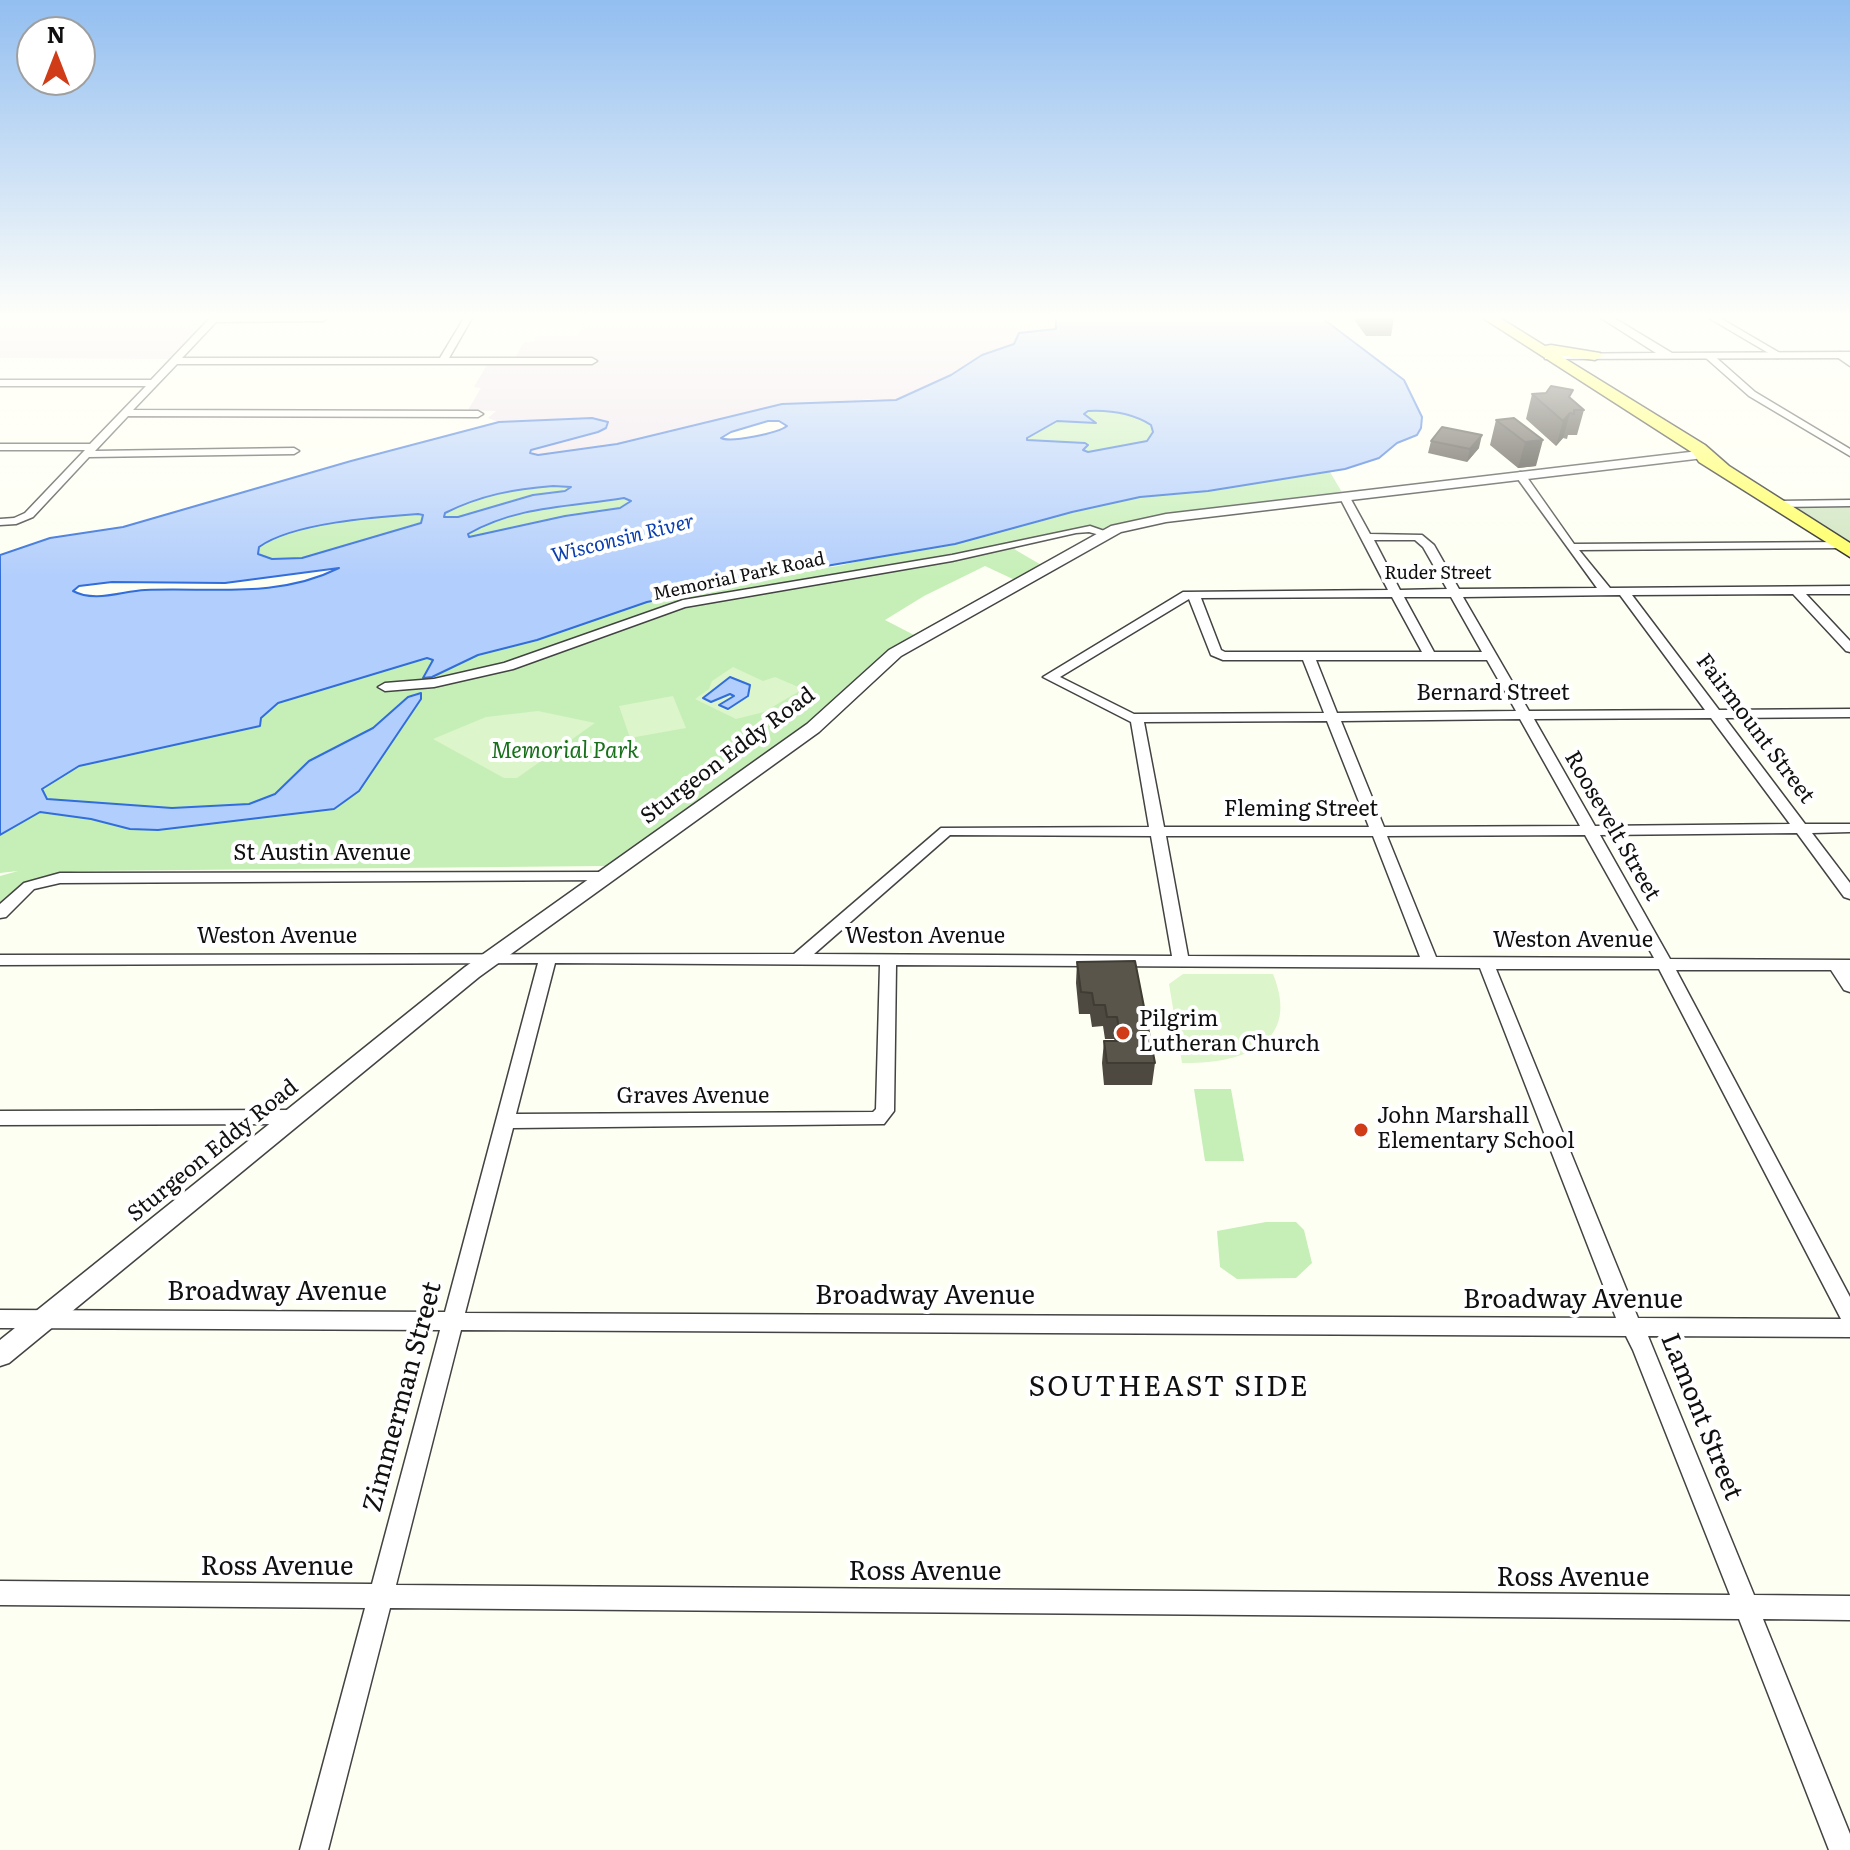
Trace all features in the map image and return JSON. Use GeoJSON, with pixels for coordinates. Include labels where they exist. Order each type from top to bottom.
{"type":"FeatureCollection","features":[{"type":"Feature","properties":{"kind":"main road"},"geometry":{"type":"LineString","coordinates":[[1627,404],[1846,548]]}},
{"type":"Feature","properties":{"kind":"street"},"geometry":{"type":"LineString","coordinates":[[0,522],[16,521],[29,515],[133,404]]}},
{"type":"Feature","properties":{"kind":"street"},"geometry":{"type":"LineString","coordinates":[[1769,404],[1850,453]]}},
{"type":"Feature","properties":{"kind":"street"},"geometry":{"type":"LineString","coordinates":[[125,413],[478,414]]}},
{"type":"Feature","properties":{"kind":"street"},"geometry":{"type":"LineString","coordinates":[[1670,458],[1678,448],[1673,434]]}},
{"type":"Feature","properties":{"kind":"street"},"geometry":{"type":"LineString","coordinates":[[0,447],[89,451],[294,451]]}},
{"type":"Feature","properties":{"kind":"street","name":"Sturgeon Eddy Road"},"geometry":{"type":"LineString","coordinates":[[0,1355],[491,958],[819,724],[895,653],[1107,534],[1126,525],[1156,519],[1670,458],[1709,458]]}},
{"type":"Feature","properties":{"kind":"street"},"geometry":{"type":"LineString","coordinates":[[1520,475],[1606,591]]}},
{"type":"Feature","properties":{"kind":"street"},"geometry":{"type":"LineString","coordinates":[[1344,496],[1430,656]]}},
{"type":"Feature","properties":{"kind":"street"},"geometry":{"type":"LineString","coordinates":[[1779,504],[1850,503]]}},
{"type":"Feature","properties":{"kind":"street","name":"Memorial Park Road"},"geometry":{"type":"LineString","coordinates":[[385,687],[434,683],[508,666],[648,614],[702,600],[952,558],[1076,530],[1092,529],[1107,534]]}},
{"type":"Feature","properties":{"kind":"street","name":"Roosevelt Street"},"geometry":{"type":"LineString","coordinates":[[1366,537],[1424,540],[1665,964],[1850,1317]]}},
{"type":"Feature","properties":{"kind":"street"},"geometry":{"type":"LineString","coordinates":[[1571,547],[1846,548]]}},
{"type":"Feature","properties":{"kind":"street"},"geometry":{"type":"LineString","coordinates":[[1796,590],[1850,648]]}},
{"type":"Feature","properties":{"kind":"street","name":"Ruder Street"},"geometry":{"type":"LineString","coordinates":[[1137,719],[1124,716],[1050,677],[1172,603],[1194,595],[1850,590]]}},
{"type":"Feature","properties":{"kind":"street","name":"Fairmount Street"},"geometry":{"type":"LineString","coordinates":[[1623,591],[1850,894]]}},
{"type":"Feature","properties":{"kind":"street"},"geometry":{"type":"LineString","coordinates":[[1194,595],[1210,642],[1219,655],[1309,658],[1490,656]]}},
{"type":"Feature","properties":{"kind":"street"},"geometry":{"type":"LineString","coordinates":[[1309,658],[1430,962]]}},
{"type":"Feature","properties":{"kind":"street","name":"Bernard Street"},"geometry":{"type":"LineString","coordinates":[[1137,719],[1850,713]]}},
{"type":"Feature","properties":{"kind":"street"},"geometry":{"type":"LineString","coordinates":[[1137,719],[1181,961]]}},
{"type":"Feature","properties":{"kind":"street","name":"Fleming Street"},"geometry":{"type":"LineString","coordinates":[[798,959],[946,831],[1380,832],[1850,828]]}},
{"type":"Feature","properties":{"kind":"street","name":"St Austin Avenue"},"geometry":{"type":"LineString","coordinates":[[0,913],[21,891],[39,881],[60,878],[605,877]]}},
{"type":"Feature","properties":{"kind":"street","name":"Weston Avenue"},"geometry":{"type":"LineString","coordinates":[[0,960],[548,958],[1843,965]]}},
{"type":"Feature","properties":{"kind":"street","name":"Zimmerman Street"},"geometry":{"type":"LineString","coordinates":[[314,1850],[548,958]]}},
{"type":"Feature","properties":{"kind":"street","name":"Graves Avenue"},"geometry":{"type":"LineString","coordinates":[[505,1121],[869,1121],[881,1117],[885,1111],[888,959]]}},
{"type":"Feature","properties":{"kind":"street","name":"Lamont Street"},"geometry":{"type":"LineString","coordinates":[[1486,963],[1621,1308],[1635,1328],[1843,1850]]}},
{"type":"Feature","properties":{"kind":"street"},"geometry":{"type":"LineString","coordinates":[[1843,965],[1850,986]]}},
{"type":"Feature","properties":{"kind":"street"},"geometry":{"type":"LineString","coordinates":[[0,1118],[293,1117]]}},
{"type":"Feature","properties":{"kind":"street","name":"Broadway Avenue"},"geometry":{"type":"LineString","coordinates":[[0,1319],[1850,1328]]}},
{"type":"Feature","properties":{"kind":"street","name":"Ross Avenue"},"geometry":{"type":"LineString","coordinates":[[0,1593],[1850,1608]]}},
{"type":"Feature","properties":{"kind":"shaded area"},"geometry":{"type":"Polygon","coordinates":[[[471,404],[833,404],[700,424],[617,444],[538,455],[530,453],[537,446],[567,438],[592,418],[499,422],[488,418],[496,411],[468,410],[471,404]]]}},
{"type":"Feature","properties":{"kind":"green space"},"geometry":{"type":"Polygon","coordinates":[[[1084,413],[1129,415],[1151,425],[1153,432],[1147,441],[1088,452],[1082,450],[1085,443],[1027,441],[1026,438],[1057,421],[1096,423],[1084,413]]]}},
{"type":"Feature","properties":{"kind":"green space","name":"Memorial Park"},"geometry":{"type":"Polygon","coordinates":[[[1330,472],[1343,494],[1148,518],[1093,534],[1074,532],[1053,536],[1014,549],[1043,566],[1015,580],[985,566],[924,596],[885,620],[916,636],[820,716],[606,866],[82,871],[37,878],[0,904],[0,876],[18,871],[0,873],[0,835],[40,812],[91,819],[130,829],[158,830],[334,809],[360,787],[422,695],[408,697],[373,728],[309,761],[275,795],[249,804],[172,808],[47,799],[42,789],[79,766],[260,726],[261,718],[278,703],[428,658],[434,660],[432,677],[478,655],[537,640],[647,602],[785,573],[838,566],[1140,497],[1208,491],[1330,472]]]}},
{"type":"Feature","properties":{"kind":"green space"},"geometry":{"type":"Polygon","coordinates":[[[571,486],[563,491],[519,498],[476,513],[444,517],[445,513],[485,497],[571,486]]]}},
{"type":"Feature","properties":{"kind":"green space"},"geometry":{"type":"Polygon","coordinates":[[[624,498],[631,500],[620,508],[565,516],[469,538],[468,534],[524,513],[624,498]]]}},
{"type":"Feature","properties":{"kind":"green space"},"geometry":{"type":"Polygon","coordinates":[[[1850,504],[1850,544],[1796,507],[1797,506],[1850,504]]]}},
{"type":"Feature","properties":{"kind":"green space"},"geometry":{"type":"Polygon","coordinates":[[[424,515],[420,523],[302,558],[272,559],[258,554],[259,547],[292,532],[358,519],[424,515]]]}},
{"type":"Feature","properties":{"kind":"green space"},"geometry":{"type":"Polygon","coordinates":[[[733,667],[763,681],[775,677],[803,689],[764,712],[736,719],[695,699],[709,689],[712,681],[733,667]]]}},
{"type":"Feature","properties":{"kind":"green space"},"geometry":{"type":"Polygon","coordinates":[[[673,696],[686,728],[630,738],[619,706],[673,696]]]}},
{"type":"Feature","properties":{"kind":"green space"},"geometry":{"type":"Polygon","coordinates":[[[538,711],[595,723],[517,778],[504,778],[433,739],[486,717],[538,711]]]}},
{"type":"Feature","properties":{"kind":"green space"},"geometry":{"type":"Polygon","coordinates":[[[1183,974],[1273,974],[1280,998],[1279,1018],[1273,1034],[1260,1046],[1244,1054],[1225,1060],[1182,1063],[1169,984],[1183,974]]]}},
{"type":"Feature","properties":{"kind":"green space"},"geometry":{"type":"Polygon","coordinates":[[[1194,1089],[1231,1089],[1244,1161],[1205,1161],[1194,1089]]]}},
{"type":"Feature","properties":{"kind":"green space"},"geometry":{"type":"Polygon","coordinates":[[[1266,1222],[1296,1222],[1304,1230],[1312,1263],[1296,1278],[1237,1279],[1220,1267],[1217,1231],[1266,1222]]]}},
{"type":"Feature","properties":{"kind":"water","name":"Wisconsin River"},"geometry":{"type":"Polygon","coordinates":[[[781,404],[1416,404],[1422,417],[1417,435],[1397,443],[1379,458],[1345,469],[1208,491],[1140,497],[955,544],[785,573],[647,602],[537,640],[478,655],[432,677],[423,678],[433,660],[427,658],[278,703],[261,718],[260,726],[79,766],[42,789],[47,799],[172,808],[249,804],[275,794],[309,761],[373,728],[408,697],[421,693],[421,699],[359,791],[334,809],[158,830],[130,829],[91,819],[40,812],[0,835],[0,555],[50,538],[123,527],[499,422],[592,418],[608,422],[606,428],[598,432],[531,450],[530,453],[538,455],[617,444],[781,404]],[[1096,411],[1084,414],[1096,423],[1057,421],[1027,440],[1085,443],[1088,445],[1083,450],[1088,452],[1147,441],[1153,432],[1151,425],[1129,415],[1096,411]],[[768,421],[721,438],[754,436],[787,426],[779,421],[768,421]],[[553,486],[498,494],[445,513],[444,517],[458,517],[571,487],[553,486]],[[624,498],[524,513],[468,534],[469,537],[565,516],[620,508],[631,501],[624,498]],[[423,515],[335,523],[292,532],[259,547],[258,554],[272,559],[302,558],[421,523],[423,515]],[[339,568],[225,583],[112,582],[79,586],[73,591],[99,596],[145,590],[268,588],[316,578],[339,568]]]}},
{"type":"Feature","properties":{"kind":"water"},"geometry":{"type":"Polygon","coordinates":[[[730,677],[750,685],[748,696],[728,709],[719,705],[734,696],[730,694],[711,702],[703,698],[730,677]]]}},
{"type":"Feature","properties":{"kind":"building"},"geometry":{"type":"Polygon","coordinates":[[[1544,404],[1577,404],[1584,410],[1574,410],[1574,414],[1570,413],[1563,421],[1544,404]]]}},
{"type":"Feature","properties":{"kind":"building"},"geometry":{"type":"Polygon","coordinates":[[[1514,418],[1543,440],[1525,442],[1496,420],[1514,418]]]}},
{"type":"Feature","properties":{"kind":"building"},"geometry":{"type":"Polygon","coordinates":[[[1442,427],[1482,435],[1470,449],[1431,441],[1442,427]]]}},
{"type":"Feature","properties":{"kind":"building"},"geometry":{"type":"Polygon","coordinates":[[[1135,961],[1155,1063],[1107,1063],[1104,1041],[1121,1041],[1117,1017],[1107,1017],[1105,1005],[1094,1005],[1092,993],[1081,992],[1077,962],[1135,961]]]}},
{"type":"Feature","properties":{"kind":"place","name":"Pilgrim Lutheran Church"},"geometry":{"type":"Point","coordinates":[1123,1033]}},
{"type":"Feature","properties":{"kind":"place","name":"John Marshall Elementary School"},"geometry":{"type":"Point","coordinates":[1361,1130]}},
{"type":"Feature","properties":{"kind":"district","name":"SOUTHEAST SIDE"},"geometry":{"type":"Point","coordinates":[1169,1388]}}]}
